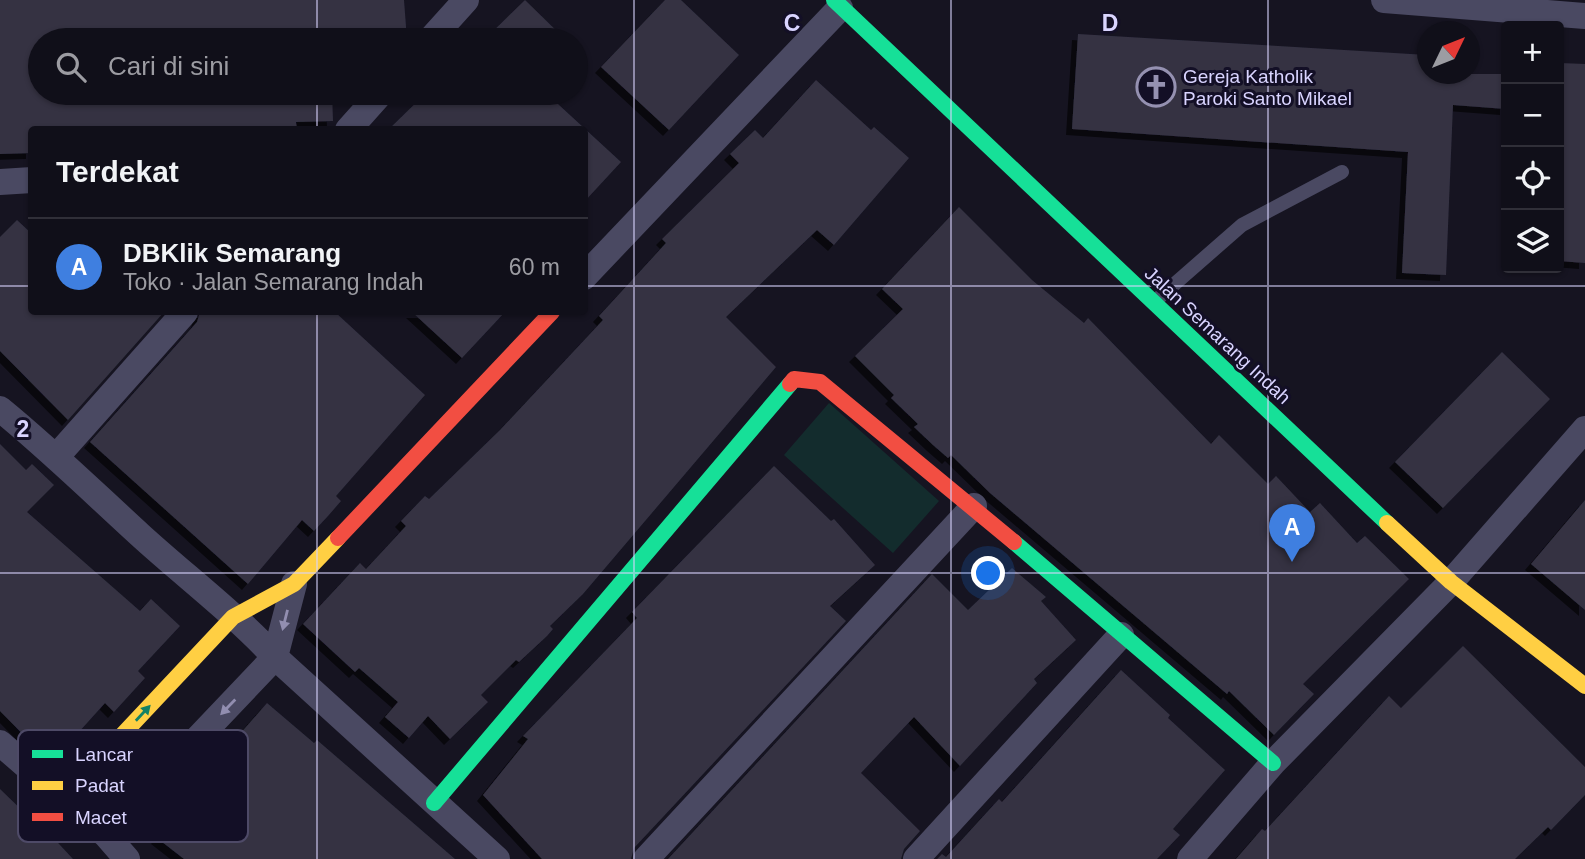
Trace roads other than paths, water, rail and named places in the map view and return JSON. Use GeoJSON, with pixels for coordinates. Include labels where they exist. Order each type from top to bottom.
{"type":"FeatureCollection","features":[{"type":"Feature","properties":{"kind":"street"},"geometry":{"type":"LineString","coordinates":[[440,28],[467,0]]}},
{"type":"Feature","properties":{"kind":"street"},"geometry":{"type":"LineString","coordinates":[[1384,0],[1585,16]]}},
{"type":"Feature","properties":{"kind":"street"},"geometry":{"type":"LineString","coordinates":[[588,273],[837,4]]}},
{"type":"Feature","properties":{"kind":"street","name":"Jalan Semarang Indah"},"geometry":{"type":"LineString","coordinates":[[837,4],[1451,582],[1585,686]]}},
{"type":"Feature","properties":{"kind":"street"},"geometry":{"type":"LineString","coordinates":[[352,126],[370,105]]}},
{"type":"Feature","properties":{"kind":"street"},"geometry":{"type":"LineString","coordinates":[[0,182],[28,180]]}},
{"type":"Feature","properties":{"kind":"street"},"geometry":{"type":"LineString","coordinates":[[57,456],[182,315]]}},
{"type":"Feature","properties":{"kind":"street"},"geometry":{"type":"LineString","coordinates":[[127,730],[233,617],[295,583],[549,315]]}},
{"type":"Feature","properties":{"kind":"street"},"geometry":{"type":"LineString","coordinates":[[433,803],[794,379],[820,382],[974,506],[1273,763]]}},
{"type":"Feature","properties":{"kind":"street"},"geometry":{"type":"LineString","coordinates":[[0,409],[57,456],[497,859]]}},
{"type":"Feature","properties":{"kind":"street"},"geometry":{"type":"LineString","coordinates":[[1190,859],[1273,763],[1451,582],[1585,429]]}},
{"type":"Feature","properties":{"kind":"street"},"geometry":{"type":"LineString","coordinates":[[646,859],[974,506]]}},
{"type":"Feature","properties":{"kind":"street"},"geometry":{"type":"LineString","coordinates":[[206,730],[275,657],[295,583]]}},
{"type":"Feature","properties":{"kind":"street"},"geometry":{"type":"LineString","coordinates":[[916,859],[1121,635]]}},
{"type":"Feature","properties":{"kind":"street"},"geometry":{"type":"LineString","coordinates":[[3,751],[18,763]]}},
{"type":"Feature","properties":{"kind":"street"},"geometry":{"type":"LineString","coordinates":[[112,842],[127,859]]}},
{"type":"Feature","properties":{"kind":"lane"},"geometry":{"type":"LineString","coordinates":[[1153,303],[1242,225],[1342,172]]}},
{"type":"Feature","properties":{"kind":"place","name":"Gereja Katholik Paroki Santo Mikael"},"geometry":{"type":"Point","coordinates":[1156,87]}},
{"type":"Feature","properties":{"kind":"place","name":"DBKlik Semarang"},"geometry":{"type":"Point","coordinates":[1292,562]}}]}
